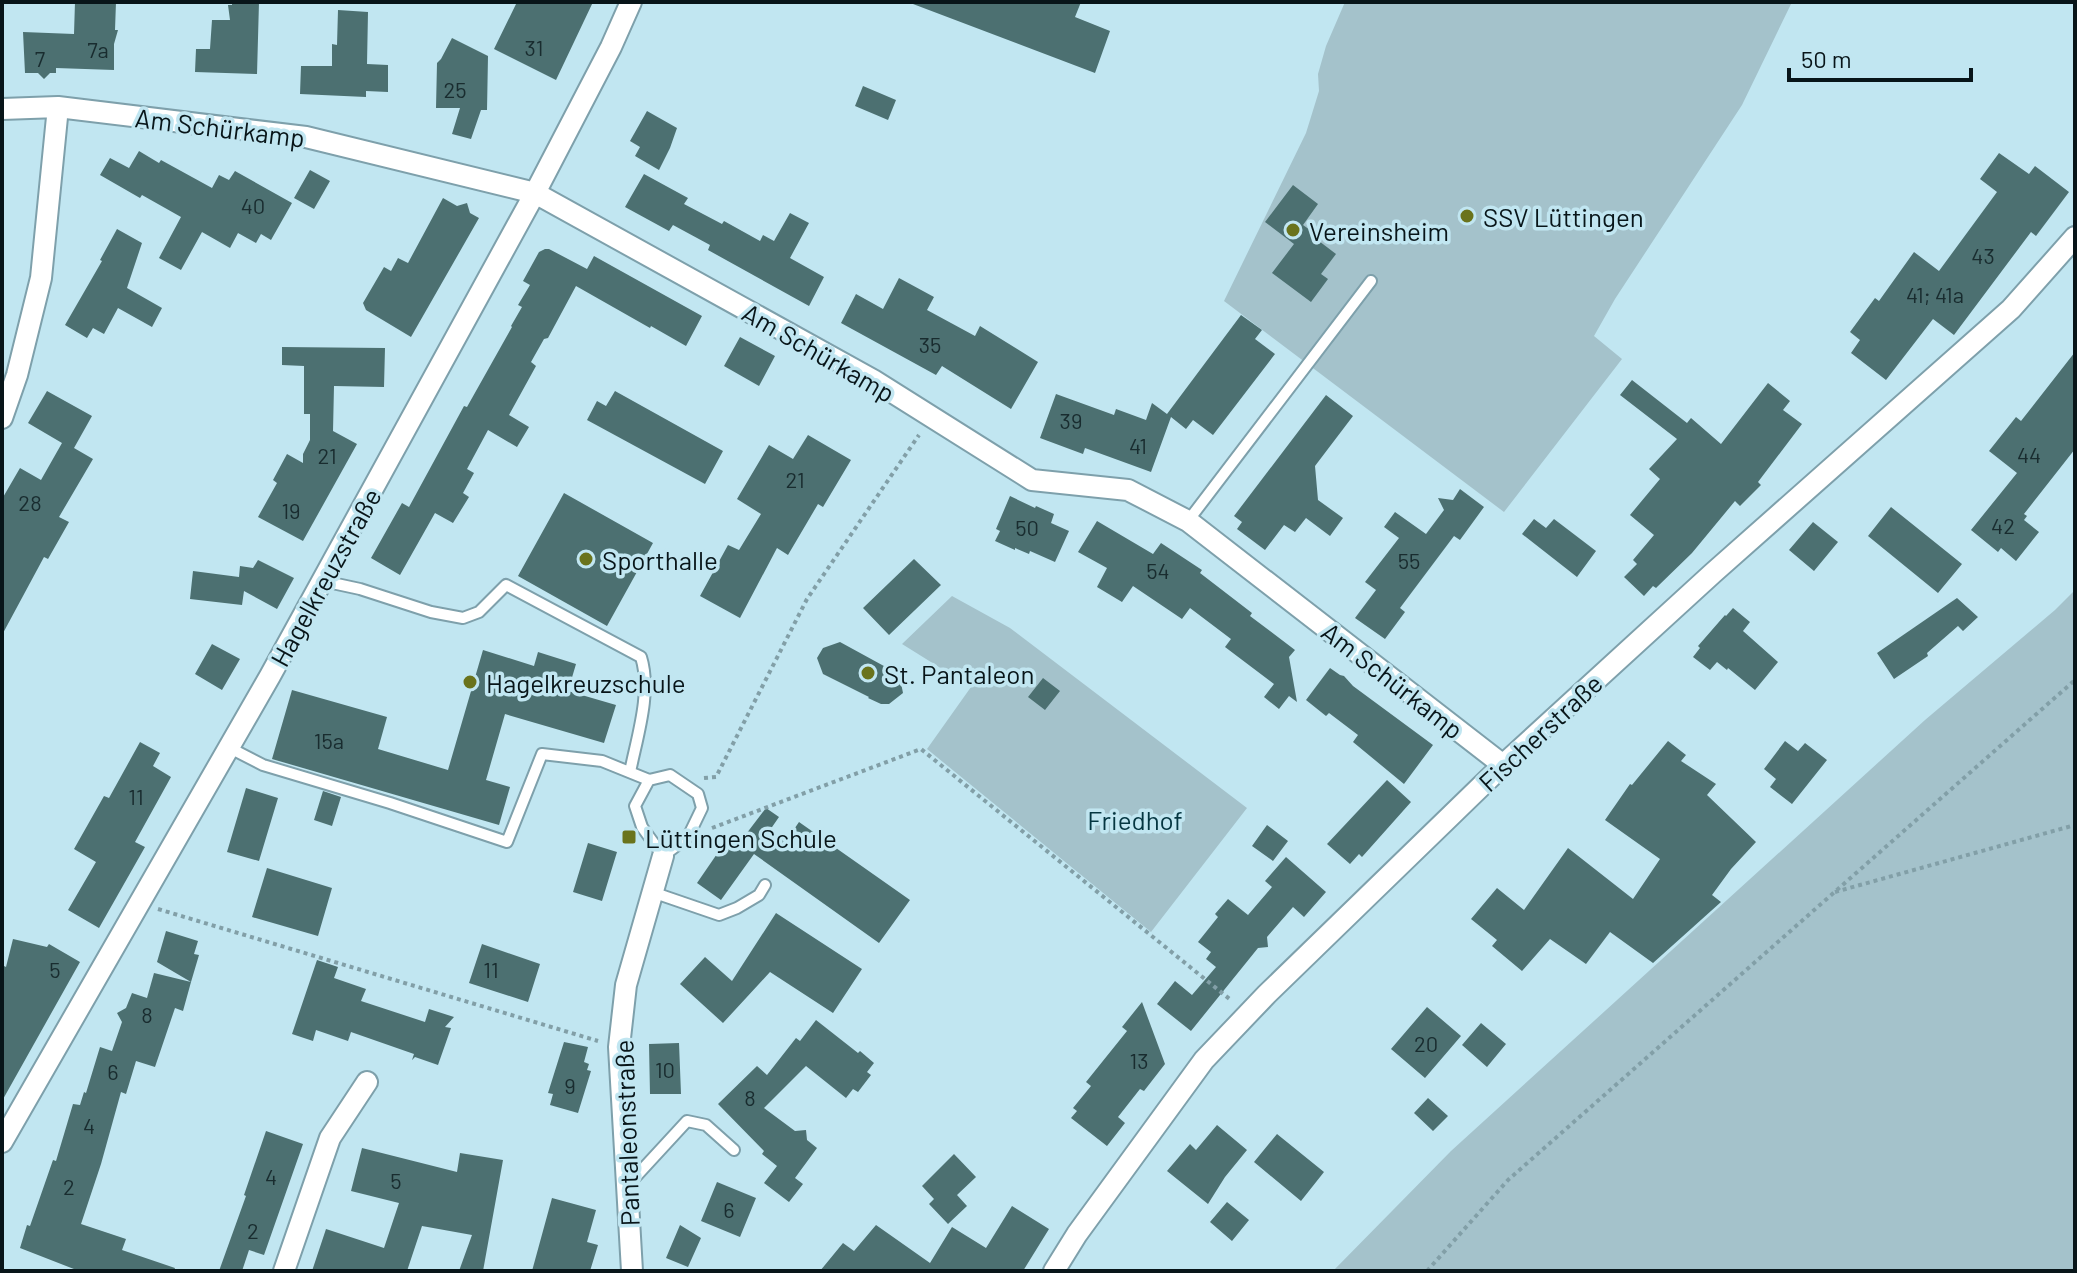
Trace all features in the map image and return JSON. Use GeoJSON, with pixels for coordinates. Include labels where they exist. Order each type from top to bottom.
{"type":"FeatureCollection","features":[{"type":"Feature","properties":{"kind":"street","name":"Hagelkreuzstraße"},"geometry":{"type":"LineString","coordinates":[[2,1142],[323,581],[535,193],[631,2]]}},
{"type":"Feature","properties":{"kind":"street","name":"Am Schürkamp"},"geometry":{"type":"LineString","coordinates":[[2,109],[58,107],[306,137],[535,193],[873,380],[1032,480],[1128,490],[1188,521],[1503,765]]}},
{"type":"Feature","properties":{"kind":"street"},"geometry":{"type":"LineString","coordinates":[[2,418],[17,375],[41,278],[58,107]]}},
{"type":"Feature","properties":{"kind":"street","name":"Fischerstraße"},"geometry":{"type":"LineString","coordinates":[[1054,1271],[1077,1234],[1204,1060],[1248,1014],[1503,765],[1713,573],[2011,309],[2075,237]]}},
{"type":"Feature","properties":{"kind":"street","name":"Pantaleonstraße"},"geometry":{"type":"LineString","coordinates":[[632,1271],[619,1047],[626,985],[663,856]]}},
{"type":"Feature","properties":{"kind":"street"},"geometry":{"type":"LineString","coordinates":[[284,1271],[330,1138],[367,1082]]}},
{"type":"Feature","properties":{"kind":"lane"},"geometry":{"type":"LineString","coordinates":[[1188,521],[1371,281]]}},
{"type":"Feature","properties":{"kind":"lane"},"geometry":{"type":"LineString","coordinates":[[323,581],[463,618],[479,612],[506,585],[641,657],[645,669],[645,692],[630,772]]}},
{"type":"Feature","properties":{"kind":"lane"},"geometry":{"type":"LineString","coordinates":[[228,747],[263,765],[507,842],[542,754],[602,761],[649,780],[670,775],[698,794],[702,808],[688,837],[663,856],[642,827],[635,806],[649,780]]}},
{"type":"Feature","properties":{"kind":"lane"},"geometry":{"type":"LineString","coordinates":[[652,892],[719,915],[759,895],[765,885]]}},
{"type":"Feature","properties":{"kind":"lane"},"geometry":{"type":"LineString","coordinates":[[627,1187],[687,1121],[706,1125],[734,1150]]}},
{"type":"Feature","properties":{"kind":"path"},"geometry":{"type":"LineString","coordinates":[[693,779],[716,777],[807,599],[930,417]]}},
{"type":"Feature","properties":{"kind":"path"},"geometry":{"type":"LineString","coordinates":[[1427,1271],[1508,1180],[2075,680]]}},
{"type":"Feature","properties":{"kind":"path"},"geometry":{"type":"LineString","coordinates":[[688,837],[921,749],[1248,1014]]}},
{"type":"Feature","properties":{"kind":"path"},"geometry":{"type":"LineString","coordinates":[[1832,893],[2075,825]]}},
{"type":"Feature","properties":{"kind":"path"},"geometry":{"type":"LineString","coordinates":[[138,903],[619,1047]]}},
{"type":"Feature","properties":{"kind":"green space","name":"SSV Lüttingen"},"geometry":{"type":"Polygon","coordinates":[[[1345,2],[1792,2],[1742,105],[1594,336],[1622,359],[1504,512],[1224,301],[1306,133],[1319,91],[1318,74],[1326,46],[1345,2]]]}},
{"type":"Feature","properties":{"kind":"green space"},"geometry":{"type":"Polygon","coordinates":[[[2075,590],[2075,1271],[1333,1271],[1451,1151],[1925,720],[2075,590]]]}},
{"type":"Feature","properties":{"kind":"green space","name":"Friedhof"},"geometry":{"type":"Polygon","coordinates":[[[952,596],[1010,628],[1247,808],[1151,932],[927,749],[971,687],[902,644],[952,596]]]}},
{"type":"Feature","properties":{"kind":"building"},"geometry":{"type":"Polygon","coordinates":[[[75,2],[116,2],[115,30],[118,30],[114,44],[114,70],[56,68],[56,73],[50,73],[44,79],[38,73],[25,73],[23,32],[74,34],[75,2]]]}},
{"type":"Feature","properties":{"kind":"building"},"geometry":{"type":"Polygon","coordinates":[[[232,2],[259,2],[257,74],[195,72],[196,49],[210,49],[212,20],[230,20],[228,5],[232,2]]]}},
{"type":"Feature","properties":{"kind":"building"},"geometry":{"type":"Polygon","coordinates":[[[517,2],[593,2],[556,80],[494,49],[517,2]]]}},
{"type":"Feature","properties":{"kind":"building"},"geometry":{"type":"Polygon","coordinates":[[[913,2],[1081,2],[1075,17],[1110,31],[1095,73],[913,2]]]}},
{"type":"Feature","properties":{"kind":"building"},"geometry":{"type":"Polygon","coordinates":[[[338,10],[368,12],[367,64],[388,65],[388,92],[366,91],[366,97],[300,94],[301,66],[332,66],[332,44],[337,45],[338,10]]]}},
{"type":"Feature","properties":{"kind":"building"},"geometry":{"type":"Polygon","coordinates":[[[452,38],[488,56],[487,110],[481,110],[471,139],[452,134],[460,108],[436,108],[437,63],[452,38]]]}},
{"type":"Feature","properties":{"kind":"building"},"geometry":{"type":"Polygon","coordinates":[[[863,86],[896,100],[888,120],[855,106],[863,86]]]}},
{"type":"Feature","properties":{"kind":"building"},"geometry":{"type":"Polygon","coordinates":[[[647,111],[677,128],[659,170],[635,156],[640,147],[630,141],[647,111]]]}},
{"type":"Feature","properties":{"kind":"building"},"geometry":{"type":"Polygon","coordinates":[[[139,151],[212,188],[219,175],[229,180],[235,171],[292,203],[271,240],[261,234],[256,243],[238,233],[230,248],[202,232],[181,270],[159,258],[181,217],[100,175],[110,158],[129,168],[139,151]]]}},
{"type":"Feature","properties":{"kind":"building"},"geometry":{"type":"Polygon","coordinates":[[[1999,153],[2029,174],[2035,166],[2069,192],[2036,236],[2031,232],[1954,335],[1933,319],[1886,380],[1851,353],[1860,340],[1850,332],[1875,298],[1879,301],[1914,252],[1939,271],[1997,192],[1980,179],[1999,153]]]}},
{"type":"Feature","properties":{"kind":"building"},"geometry":{"type":"Polygon","coordinates":[[[310,170],[330,181],[314,209],[294,198],[310,170]]]}},
{"type":"Feature","properties":{"kind":"building"},"geometry":{"type":"Polygon","coordinates":[[[644,174],[688,198],[684,204],[760,241],[763,235],[774,241],[790,213],[809,223],[790,258],[824,277],[809,306],[708,250],[710,245],[673,225],[669,231],[625,207],[644,174]]]}},
{"type":"Feature","properties":{"kind":"building"},"geometry":{"type":"Polygon","coordinates":[[[1293,185],[1318,204],[1303,225],[1336,254],[1321,274],[1328,279],[1311,302],[1272,273],[1294,244],[1265,222],[1293,185]]]}},
{"type":"Feature","properties":{"kind":"building"},"geometry":{"type":"Polygon","coordinates":[[[443,198],[457,206],[467,203],[470,213],[479,218],[411,337],[366,310],[363,303],[384,267],[391,271],[398,258],[408,263],[443,198]]]}},
{"type":"Feature","properties":{"kind":"building"},"geometry":{"type":"Polygon","coordinates":[[[117,229],[142,243],[127,288],[162,308],[152,327],[118,308],[104,334],[93,328],[87,338],[65,325],[117,229]]]}},
{"type":"Feature","properties":{"kind":"building"},"geometry":{"type":"Polygon","coordinates":[[[545,249],[587,269],[594,256],[702,316],[686,346],[576,286],[548,338],[544,339],[531,362],[536,366],[509,415],[529,427],[517,447],[488,430],[467,469],[474,473],[463,493],[469,497],[453,523],[435,513],[400,575],[371,558],[402,503],[409,507],[464,406],[467,407],[522,307],[518,305],[530,285],[523,281],[539,252],[545,249]]]}},
{"type":"Feature","properties":{"kind":"building"},"geometry":{"type":"Polygon","coordinates":[[[899,278],[934,297],[927,310],[975,336],[980,326],[1038,362],[1011,409],[942,366],[936,375],[841,323],[856,294],[883,309],[899,278]]]}},
{"type":"Feature","properties":{"kind":"building"},"geometry":{"type":"Polygon","coordinates":[[[1241,315],[1262,330],[1255,339],[1275,354],[1213,435],[1193,420],[1186,429],[1171,417],[1151,472],[1085,448],[1083,454],[1040,438],[1056,394],[1114,415],[1116,409],[1146,420],[1152,403],[1167,414],[1241,315]]]}},
{"type":"Feature","properties":{"kind":"building"},"geometry":{"type":"Polygon","coordinates":[[[740,337],[775,356],[759,386],[724,366],[740,337]]]}},
{"type":"Feature","properties":{"kind":"building"},"geometry":{"type":"Polygon","coordinates":[[[282,347],[385,348],[384,387],[334,386],[333,431],[357,444],[303,541],[258,517],[277,483],[273,480],[287,454],[303,463],[303,454],[310,440],[310,414],[304,414],[304,366],[282,365],[282,347]]]}},
{"type":"Feature","properties":{"kind":"building"},"geometry":{"type":"Polygon","coordinates":[[[2075,352],[2075,449],[2024,514],[2027,516],[2024,520],[2039,532],[2016,561],[2001,548],[1998,552],[1971,530],[2017,473],[1989,451],[2016,417],[2021,421],[2075,352]]]}},
{"type":"Feature","properties":{"kind":"building"},"geometry":{"type":"Polygon","coordinates":[[[1632,380],[1687,423],[1691,418],[1721,444],[1768,383],[1790,401],[1783,410],[1802,424],[1758,482],[1761,485],[1740,506],[1735,501],[1692,553],[1644,596],[1624,577],[1637,564],[1633,560],[1654,535],[1630,515],[1660,479],[1649,469],[1677,439],[1620,395],[1632,380]]]}},
{"type":"Feature","properties":{"kind":"building"},"geometry":{"type":"Polygon","coordinates":[[[47,391],[92,416],[74,448],[93,459],[59,517],[69,522],[48,559],[44,557],[2,635],[2,499],[20,468],[41,480],[62,443],[28,423],[47,391]]]}},
{"type":"Feature","properties":{"kind":"building"},"geometry":{"type":"Polygon","coordinates":[[[615,391],[723,451],[705,484],[587,420],[597,401],[606,406],[615,391]]]}},
{"type":"Feature","properties":{"kind":"building"},"geometry":{"type":"Polygon","coordinates":[[[1326,395],[1353,416],[1315,466],[1318,500],[1343,518],[1330,536],[1306,518],[1295,532],[1284,525],[1265,550],[1237,529],[1242,522],[1234,516],[1326,395]]]}},
{"type":"Feature","properties":{"kind":"building"},"geometry":{"type":"Polygon","coordinates":[[[808,435],[851,460],[823,507],[818,504],[788,555],[777,548],[740,618],[700,596],[728,545],[739,550],[761,514],[737,499],[769,445],[793,459],[808,435]]]}},
{"type":"Feature","properties":{"kind":"building"},"geometry":{"type":"Polygon","coordinates":[[[1460,489],[1484,507],[1460,540],[1454,536],[1400,608],[1405,612],[1385,639],[1355,618],[1376,590],[1365,582],[1399,538],[1384,527],[1395,512],[1426,534],[1444,510],[1438,498],[1453,500],[1460,489]]]}},
{"type":"Feature","properties":{"kind":"building","name":"Sporthalle"},"geometry":{"type":"Polygon","coordinates":[[[564,493],[653,543],[607,626],[518,576],[564,493]]]}},
{"type":"Feature","properties":{"kind":"building"},"geometry":{"type":"Polygon","coordinates":[[[1010,496],[1054,514],[1051,523],[1069,531],[1055,562],[995,541],[1000,531],[996,529],[1010,496]]]}},
{"type":"Feature","properties":{"kind":"building"},"geometry":{"type":"Polygon","coordinates":[[[1891,507],[1962,564],[1938,593],[1868,536],[1891,507]]]}},
{"type":"Feature","properties":{"kind":"building"},"geometry":{"type":"Polygon","coordinates":[[[1534,519],[1546,528],[1554,519],[1596,551],[1577,577],[1522,534],[1534,519]]]}},
{"type":"Feature","properties":{"kind":"building"},"geometry":{"type":"Polygon","coordinates":[[[1097,521],[1153,554],[1161,543],[1202,570],[1200,573],[1295,650],[1289,657],[1297,702],[1289,696],[1279,709],[1264,697],[1274,684],[1225,647],[1231,639],[1190,608],[1182,619],[1133,586],[1122,602],[1097,587],[1107,568],[1078,552],[1097,521]]]}},
{"type":"Feature","properties":{"kind":"building"},"geometry":{"type":"Polygon","coordinates":[[[1813,522],[1838,542],[1814,571],[1789,550],[1813,522]]]}},
{"type":"Feature","properties":{"kind":"building"},"geometry":{"type":"Polygon","coordinates":[[[914,559],[941,585],[889,635],[863,608],[914,559]]]}},
{"type":"Feature","properties":{"kind":"building"},"geometry":{"type":"Polygon","coordinates":[[[258,560],[294,578],[277,609],[244,591],[242,605],[190,599],[193,571],[239,577],[240,566],[253,568],[258,560]]]}},
{"type":"Feature","properties":{"kind":"building"},"geometry":{"type":"Polygon","coordinates":[[[1957,598],[1978,617],[1963,631],[1958,626],[1927,653],[1928,656],[1894,679],[1877,653],[1957,598]]]}},
{"type":"Feature","properties":{"kind":"building"},"geometry":{"type":"Polygon","coordinates":[[[1733,608],[1750,622],[1743,631],[1778,662],[1755,690],[1717,662],[1710,670],[1693,657],[1700,648],[1698,646],[1733,608]]]}},
{"type":"Feature","properties":{"kind":"building","name":"St. Pantaleon"},"geometry":{"type":"Polygon","coordinates":[[[840,642],[904,677],[901,683],[903,693],[889,704],[881,704],[823,674],[817,658],[823,648],[840,642]]]}},
{"type":"Feature","properties":{"kind":"building"},"geometry":{"type":"Polygon","coordinates":[[[212,644],[240,659],[222,690],[195,674],[212,644]]]}},
{"type":"Feature","properties":{"kind":"building"},"geometry":{"type":"Polygon","coordinates":[[[483,650],[534,666],[538,652],[576,664],[568,691],[616,705],[604,743],[505,714],[486,780],[510,787],[499,825],[272,759],[292,690],[387,717],[378,749],[448,770],[483,650]]]}},
{"type":"Feature","properties":{"kind":"building"},"geometry":{"type":"Polygon","coordinates":[[[1330,668],[1433,745],[1404,784],[1353,742],[1358,735],[1306,700],[1330,668]]]}},
{"type":"Feature","properties":{"kind":"building"},"geometry":{"type":"Polygon","coordinates":[[[1043,678],[1060,691],[1045,710],[1028,697],[1043,678]]]}},
{"type":"Feature","properties":{"kind":"building"},"geometry":{"type":"Polygon","coordinates":[[[1668,741],[1686,755],[1681,761],[1716,784],[1707,795],[1756,842],[1712,895],[1721,902],[1653,963],[1610,932],[1586,964],[1550,939],[1522,971],[1492,946],[1497,940],[1471,919],[1497,888],[1524,910],[1568,848],[1633,899],[1660,859],[1605,820],[1630,784],[1668,741]]]}},
{"type":"Feature","properties":{"kind":"building"},"geometry":{"type":"Polygon","coordinates":[[[1785,741],[1798,751],[1805,743],[1827,760],[1792,804],[1770,787],[1776,779],[1764,769],[1785,741]]]}},
{"type":"Feature","properties":{"kind":"building"},"geometry":{"type":"Polygon","coordinates":[[[140,742],[160,753],[153,766],[171,777],[135,842],[145,847],[99,928],[68,910],[96,862],[74,849],[104,796],[109,798],[140,742]]]}},
{"type":"Feature","properties":{"kind":"building"},"geometry":{"type":"Polygon","coordinates":[[[1387,780],[1411,802],[1362,857],[1359,854],[1350,864],[1327,844],[1387,780]]]}},
{"type":"Feature","properties":{"kind":"building"},"geometry":{"type":"Polygon","coordinates":[[[246,788],[278,798],[259,861],[227,852],[246,788]]]}},
{"type":"Feature","properties":{"kind":"building"},"geometry":{"type":"Polygon","coordinates":[[[323,791],[341,797],[332,826],[314,820],[323,791]]]}},
{"type":"Feature","properties":{"kind":"building"},"geometry":{"type":"Polygon","coordinates":[[[766,808],[779,817],[770,830],[786,841],[799,822],[910,900],[879,943],[754,854],[721,900],[697,883],[730,835],[740,842],[766,808]]]}},
{"type":"Feature","properties":{"kind":"building"},"geometry":{"type":"Polygon","coordinates":[[[1267,825],[1288,841],[1273,861],[1252,846],[1267,825]]]}},
{"type":"Feature","properties":{"kind":"building"},"geometry":{"type":"Polygon","coordinates":[[[588,843],[617,852],[602,901],[573,892],[588,843]]]}},
{"type":"Feature","properties":{"kind":"building"},"geometry":{"type":"Polygon","coordinates":[[[1286,857],[1326,892],[1304,917],[1293,907],[1267,937],[1268,947],[1258,948],[1191,1031],[1157,1004],[1175,981],[1192,995],[1216,967],[1206,959],[1211,952],[1198,942],[1218,917],[1215,914],[1228,899],[1248,915],[1272,887],[1265,881],[1286,857]]]}},
{"type":"Feature","properties":{"kind":"building"},"geometry":{"type":"Polygon","coordinates":[[[267,868],[332,888],[318,936],[252,917],[267,868]]]}},
{"type":"Feature","properties":{"kind":"building"},"geometry":{"type":"Polygon","coordinates":[[[776,913],[862,969],[833,1013],[770,972],[723,1023],[680,984],[705,957],[732,981],[776,913]]]}},
{"type":"Feature","properties":{"kind":"building"},"geometry":{"type":"Polygon","coordinates":[[[166,931],[198,941],[194,954],[199,955],[191,982],[157,962],[166,931]]]}},
{"type":"Feature","properties":{"kind":"building"},"geometry":{"type":"Polygon","coordinates":[[[13,939],[47,947],[49,944],[80,962],[2,1101],[2,965],[6,967],[13,939]]]}},
{"type":"Feature","properties":{"kind":"building"},"geometry":{"type":"Polygon","coordinates":[[[482,944],[540,964],[528,1002],[469,983],[482,944]]]}},
{"type":"Feature","properties":{"kind":"building"},"geometry":{"type":"Polygon","coordinates":[[[317,960],[338,967],[334,978],[366,989],[361,1001],[425,1022],[429,1009],[454,1017],[445,1027],[451,1028],[438,1065],[415,1057],[412,1060],[414,1054],[351,1032],[348,1041],[316,1030],[313,1041],[292,1034],[317,960]]]}},
{"type":"Feature","properties":{"kind":"building"},"geometry":{"type":"Polygon","coordinates":[[[154,973],[191,982],[183,1011],[175,1008],[155,1067],[136,1061],[126,1094],[121,1092],[81,1224],[126,1239],[122,1250],[175,1268],[174,1271],[79,1271],[20,1248],[53,1160],[56,1161],[73,1104],[80,1105],[86,1093],[100,1047],[112,1051],[122,1022],[117,1013],[126,1008],[132,993],[147,998],[154,973]]]}},
{"type":"Feature","properties":{"kind":"building"},"geometry":{"type":"Polygon","coordinates":[[[1142,1002],[1165,1064],[1118,1117],[1125,1123],[1107,1146],[1071,1118],[1077,1111],[1073,1108],[1091,1086],[1086,1082],[1127,1031],[1122,1027],[1142,1002]]]}},
{"type":"Feature","properties":{"kind":"building"},"geometry":{"type":"Polygon","coordinates":[[[1427,1007],[1461,1036],[1425,1078],[1391,1049],[1427,1007]]]}},
{"type":"Feature","properties":{"kind":"building"},"geometry":{"type":"Polygon","coordinates":[[[816,1020],[874,1063],[867,1072],[871,1075],[858,1092],[853,1089],[846,1098],[806,1066],[764,1108],[795,1131],[806,1130],[807,1140],[817,1148],[795,1178],[803,1184],[789,1202],[764,1183],[777,1166],[762,1154],[764,1151],[718,1104],[757,1066],[767,1075],[796,1038],[800,1041],[816,1020]]]}},
{"type":"Feature","properties":{"kind":"building"},"geometry":{"type":"Polygon","coordinates":[[[1481,1023],[1506,1044],[1487,1067],[1462,1045],[1481,1023]]]}},
{"type":"Feature","properties":{"kind":"building"},"geometry":{"type":"Polygon","coordinates":[[[564,1042],[588,1047],[584,1062],[589,1064],[587,1070],[591,1071],[578,1113],[550,1105],[553,1094],[548,1093],[564,1042]]]}},
{"type":"Feature","properties":{"kind":"building"},"geometry":{"type":"Polygon","coordinates":[[[679,1043],[681,1094],[650,1094],[649,1044],[679,1043]]]}},
{"type":"Feature","properties":{"kind":"building"},"geometry":{"type":"Polygon","coordinates":[[[1428,1098],[1448,1116],[1433,1131],[1414,1113],[1428,1098]]]}},
{"type":"Feature","properties":{"kind":"building"},"geometry":{"type":"Polygon","coordinates":[[[1217,1125],[1247,1150],[1208,1204],[1167,1171],[1190,1144],[1196,1150],[1217,1125]]]}},
{"type":"Feature","properties":{"kind":"building"},"geometry":{"type":"Polygon","coordinates":[[[266,1131],[303,1144],[264,1255],[249,1250],[242,1271],[219,1271],[246,1196],[266,1131]]]}},
{"type":"Feature","properties":{"kind":"building"},"geometry":{"type":"Polygon","coordinates":[[[1277,1134],[1324,1172],[1301,1201],[1254,1162],[1277,1134]]]}},
{"type":"Feature","properties":{"kind":"building"},"geometry":{"type":"Polygon","coordinates":[[[362,1148],[457,1172],[460,1153],[503,1160],[483,1271],[459,1271],[472,1235],[422,1226],[407,1271],[312,1271],[326,1229],[384,1248],[399,1203],[351,1191],[362,1148]]]}},
{"type":"Feature","properties":{"kind":"building"},"geometry":{"type":"Polygon","coordinates":[[[954,1154],[976,1177],[957,1195],[967,1206],[948,1224],[929,1204],[934,1199],[922,1186],[954,1154]]]}},
{"type":"Feature","properties":{"kind":"building"},"geometry":{"type":"Polygon","coordinates":[[[717,1182],[756,1198],[740,1237],[701,1221],[717,1182]]]}},
{"type":"Feature","properties":{"kind":"building"},"geometry":{"type":"Polygon","coordinates":[[[552,1198],[596,1210],[587,1242],[598,1245],[590,1271],[532,1271],[552,1198]]]}},
{"type":"Feature","properties":{"kind":"building"},"geometry":{"type":"Polygon","coordinates":[[[1227,1202],[1249,1220],[1232,1241],[1210,1222],[1227,1202]]]}},
{"type":"Feature","properties":{"kind":"building"},"geometry":{"type":"Polygon","coordinates":[[[1012,1206],[1049,1229],[1023,1271],[820,1271],[843,1243],[854,1251],[876,1225],[930,1263],[952,1227],[986,1248],[1012,1206]]]}},
{"type":"Feature","properties":{"kind":"building"},"geometry":{"type":"Polygon","coordinates":[[[680,1225],[701,1238],[688,1267],[666,1258],[680,1225]]]}},
{"type":"Feature","properties":{"kind":"place","name":"SSV Lüttingen"},"geometry":{"type":"Point","coordinates":[1467,216]}},
{"type":"Feature","properties":{"kind":"place","name":"Vereinsheim"},"geometry":{"type":"Point","coordinates":[1293,230]}},
{"type":"Feature","properties":{"kind":"place","name":"Sporthalle"},"geometry":{"type":"Point","coordinates":[586,559]}},
{"type":"Feature","properties":{"kind":"place","name":"St. Pantaleon"},"geometry":{"type":"Point","coordinates":[868,673]}},
{"type":"Feature","properties":{"kind":"place","name":"Hagelkreuzschule"},"geometry":{"type":"Point","coordinates":[470,682]}},
{"type":"Feature","properties":{"kind":"place","name":"Lüttingen Schule"},"geometry":{"type":"Point","coordinates":[629,837]}}]}
